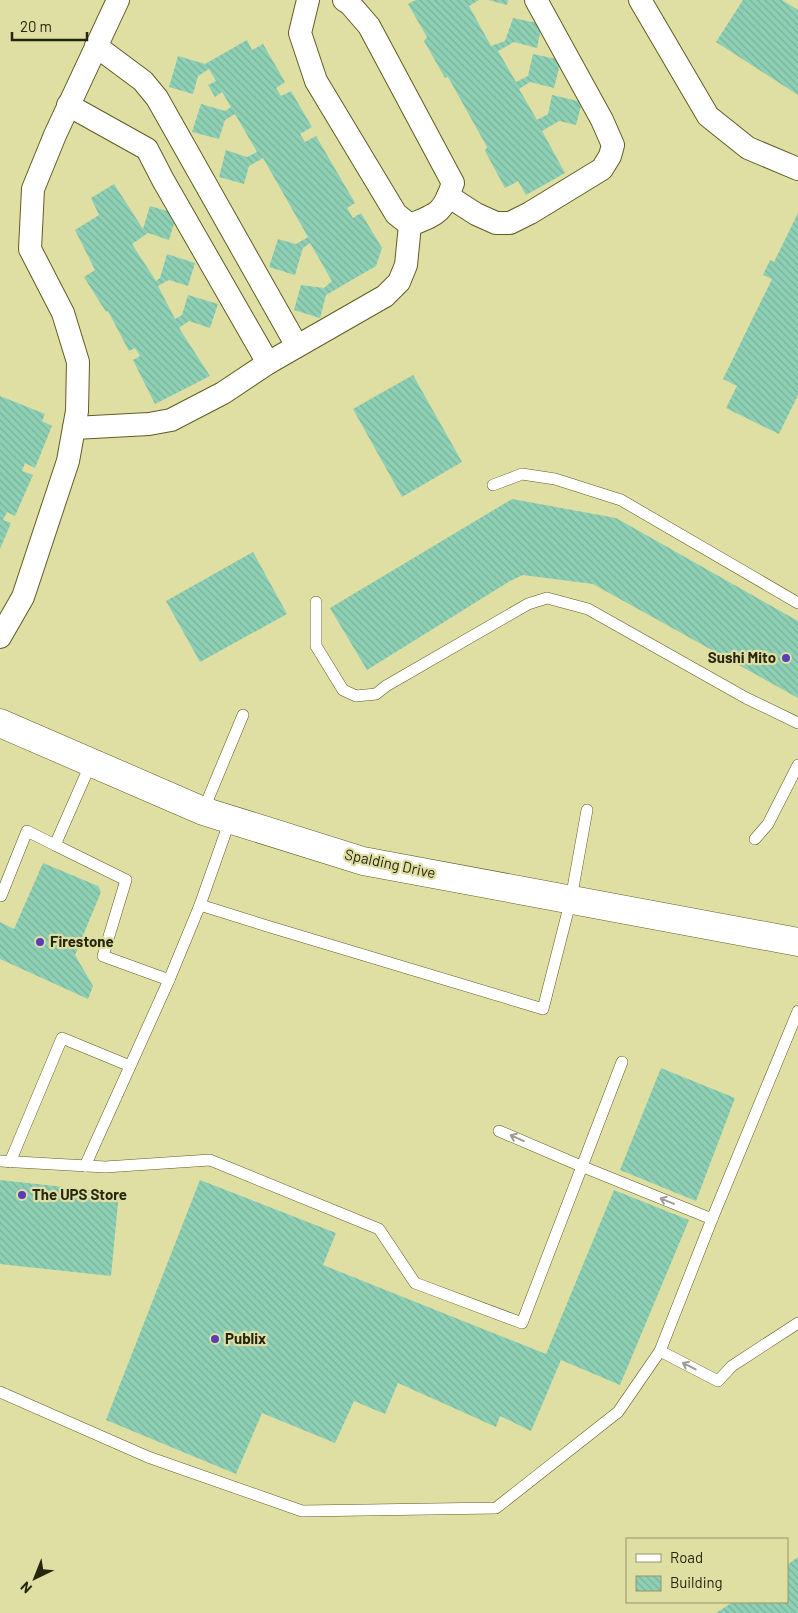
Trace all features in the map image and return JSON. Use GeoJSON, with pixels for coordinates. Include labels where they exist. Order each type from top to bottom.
{"type":"FeatureCollection","features":[{"type":"Feature","properties":{"kind":"main road","name":"Spalding Drive"},"geometry":{"type":"LineString","coordinates":[[0,723],[203,810],[363,861],[798,942]]}},
{"type":"Feature","properties":{"kind":"street"},"geometry":{"type":"LineString","coordinates":[[0,637],[23,597],[68,461],[77,411],[78,362],[63,313],[30,249],[33,189],[54,135],[118,0]]}},
{"type":"Feature","properties":{"kind":"street"},"geometry":{"type":"LineString","coordinates":[[308,0],[300,33],[316,80],[396,214],[410,225]]}},
{"type":"Feature","properties":{"kind":"street"},"geometry":{"type":"LineString","coordinates":[[344,0],[350,4],[369,26],[453,183],[447,201],[434,216],[410,225]]}},
{"type":"Feature","properties":{"kind":"street"},"geometry":{"type":"LineString","coordinates":[[448,196],[476,214],[496,223],[510,223],[602,169],[610,156],[613,145],[602,120],[536,0]]}},
{"type":"Feature","properties":{"kind":"street"},"geometry":{"type":"LineString","coordinates":[[640,0],[708,116],[748,148],[798,169]]}},
{"type":"Feature","properties":{"kind":"street"},"geometry":{"type":"LineString","coordinates":[[96,46],[143,82],[157,98],[297,346]]}},
{"type":"Feature","properties":{"kind":"street"},"geometry":{"type":"LineString","coordinates":[[68,105],[147,149],[268,363]]}},
{"type":"Feature","properties":{"kind":"street"},"geometry":{"type":"LineString","coordinates":[[74,428],[149,424],[171,420],[223,393],[268,363],[385,296],[399,282],[406,265],[410,225]]}},
{"type":"Feature","properties":{"kind":"lane"},"geometry":{"type":"LineString","coordinates":[[493,485],[522,474],[555,479],[621,500],[798,603]]}},
{"type":"Feature","properties":{"kind":"lane"},"geometry":{"type":"LineString","coordinates":[[316,602],[316,646],[343,690],[356,696],[376,694],[386,686],[528,604],[547,598],[588,609],[746,698],[798,723]]}},
{"type":"Feature","properties":{"kind":"lane"},"geometry":{"type":"LineString","coordinates":[[203,810],[243,715]]}},
{"type":"Feature","properties":{"kind":"lane"},"geometry":{"type":"LineString","coordinates":[[55,845],[91,763]]}},
{"type":"Feature","properties":{"kind":"lane"},"geometry":{"type":"LineString","coordinates":[[755,839],[768,824],[798,766]]}},
{"type":"Feature","properties":{"kind":"lane"},"geometry":{"type":"LineString","coordinates":[[200,905],[543,1009],[571,899],[587,810]]}},
{"type":"Feature","properties":{"kind":"lane"},"geometry":{"type":"LineString","coordinates":[[85,1166],[169,980],[200,905],[230,820]]}},
{"type":"Feature","properties":{"kind":"lane"},"geometry":{"type":"LineString","coordinates":[[1,896],[27,831],[126,880],[102,956],[169,980]]}},
{"type":"Feature","properties":{"kind":"lane"},"geometry":{"type":"LineString","coordinates":[[0,1392],[148,1456],[302,1511],[496,1508],[618,1412],[660,1351],[798,1011]]}},
{"type":"Feature","properties":{"kind":"lane"},"geometry":{"type":"LineString","coordinates":[[130,1066],[62,1038],[5,1162],[105,1167],[210,1160],[379,1229],[416,1283],[522,1323],[622,1062]]}},
{"type":"Feature","properties":{"kind":"lane"},"geometry":{"type":"LineString","coordinates":[[500,1131],[712,1219]]}},
{"type":"Feature","properties":{"kind":"lane"},"geometry":{"type":"LineString","coordinates":[[660,1351],[718,1380],[732,1366],[798,1323]]}},
{"type":"Feature","properties":{"kind":"building"},"geometry":{"type":"Polygon","coordinates":[[[416,0],[479,0],[469,6],[491,46],[505,41],[513,18],[542,24],[537,48],[514,42],[498,51],[516,82],[528,76],[533,54],[561,60],[554,88],[530,82],[519,89],[537,120],[548,114],[552,95],[582,102],[576,125],[559,121],[542,131],[565,173],[526,195],[518,181],[505,188],[485,151],[487,147],[448,77],[445,78],[424,41],[427,37],[408,4],[416,0]]]}},
{"type":"Feature","properties":{"kind":"building"},"geometry":{"type":"Polygon","coordinates":[[[488,0],[508,0],[507,5],[488,0]]]}},
{"type":"Feature","properties":{"kind":"building"},"geometry":{"type":"Polygon","coordinates":[[[743,0],[782,0],[798,10],[798,95],[716,42],[743,0]]]}},
{"type":"Feature","properties":{"kind":"building"},"geometry":{"type":"Polygon","coordinates":[[[247,40],[252,50],[263,44],[285,82],[276,88],[281,96],[291,91],[312,127],[300,134],[305,142],[316,136],[355,203],[347,208],[353,218],[361,213],[382,248],[376,266],[326,295],[320,318],[294,310],[301,285],[324,288],[332,281],[310,243],[303,248],[295,275],[269,267],[278,239],[296,244],[308,237],[263,158],[249,166],[244,184],[219,177],[226,150],[247,157],[257,152],[235,114],[225,120],[219,139],[192,132],[201,104],[225,111],[231,107],[222,92],[215,97],[208,85],[216,81],[209,69],[198,76],[193,94],[169,87],[178,56],[205,64],[247,40]]]}},
{"type":"Feature","properties":{"kind":"building"},"geometry":{"type":"Polygon","coordinates":[[[114,184],[143,229],[150,206],[177,214],[169,240],[148,233],[132,244],[156,281],[160,278],[167,254],[195,263],[188,286],[169,280],[158,286],[175,319],[182,315],[188,295],[218,304],[210,328],[189,321],[179,328],[210,376],[155,404],[133,360],[140,356],[135,348],[129,351],[108,311],[106,312],[84,277],[95,270],[75,230],[99,215],[91,198],[114,184]]]}},
{"type":"Feature","properties":{"kind":"building"},"geometry":{"type":"Polygon","coordinates":[[[798,213],[798,395],[779,434],[726,408],[737,386],[723,379],[772,279],[763,275],[770,260],[774,262],[798,213]]]}},
{"type":"Feature","properties":{"kind":"building"},"geometry":{"type":"Polygon","coordinates":[[[413,375],[462,462],[402,497],[353,409],[413,375]]]}},
{"type":"Feature","properties":{"kind":"building"},"geometry":{"type":"Polygon","coordinates":[[[0,396],[45,414],[42,421],[52,426],[35,468],[25,463],[22,471],[33,475],[15,516],[7,512],[3,520],[11,523],[0,549],[0,396]]]}},
{"type":"Feature","properties":{"kind":"building"},"geometry":{"type":"Polygon","coordinates":[[[512,499],[616,518],[798,621],[798,698],[593,584],[523,575],[510,581],[367,670],[330,608],[512,499]]]}},
{"type":"Feature","properties":{"kind":"building"},"geometry":{"type":"Polygon","coordinates":[[[253,552],[287,614],[200,662],[166,601],[253,552]]]}},
{"type":"Feature","properties":{"kind":"building","name":"Firestone"},"geometry":{"type":"Polygon","coordinates":[[[43,863],[98,886],[101,892],[75,955],[93,986],[88,999],[0,959],[0,922],[14,929],[43,863]]]}},
{"type":"Feature","properties":{"kind":"building"},"geometry":{"type":"Polygon","coordinates":[[[661,1068],[735,1098],[696,1201],[620,1170],[661,1068]]]}},
{"type":"Feature","properties":{"kind":"building"},"geometry":{"type":"Polygon","coordinates":[[[0,1180],[119,1193],[111,1276],[0,1264],[0,1180]]]}},
{"type":"Feature","properties":{"kind":"building"},"geometry":{"type":"Polygon","coordinates":[[[200,1180],[336,1233],[323,1265],[546,1354],[614,1190],[689,1220],[620,1385],[561,1360],[531,1431],[500,1416],[496,1427],[398,1383],[385,1414],[354,1401],[335,1443],[262,1413],[236,1474],[106,1420],[200,1180]]]}},
{"type":"Feature","properties":{"kind":"building"},"geometry":{"type":"Polygon","coordinates":[[[798,1557],[798,1613],[716,1613],[731,1603],[788,1603],[788,1564],[798,1557]]]}},
{"type":"Feature","properties":{"kind":"place","name":"Sushi Mito"},"geometry":{"type":"Point","coordinates":[786,658]}},
{"type":"Feature","properties":{"kind":"place","name":"Firestone"},"geometry":{"type":"Point","coordinates":[40,942]}},
{"type":"Feature","properties":{"kind":"place","name":"The UPS Store"},"geometry":{"type":"Point","coordinates":[22,1195]}},
{"type":"Feature","properties":{"kind":"place","name":"Publix"},"geometry":{"type":"Point","coordinates":[215,1339]}}]}
